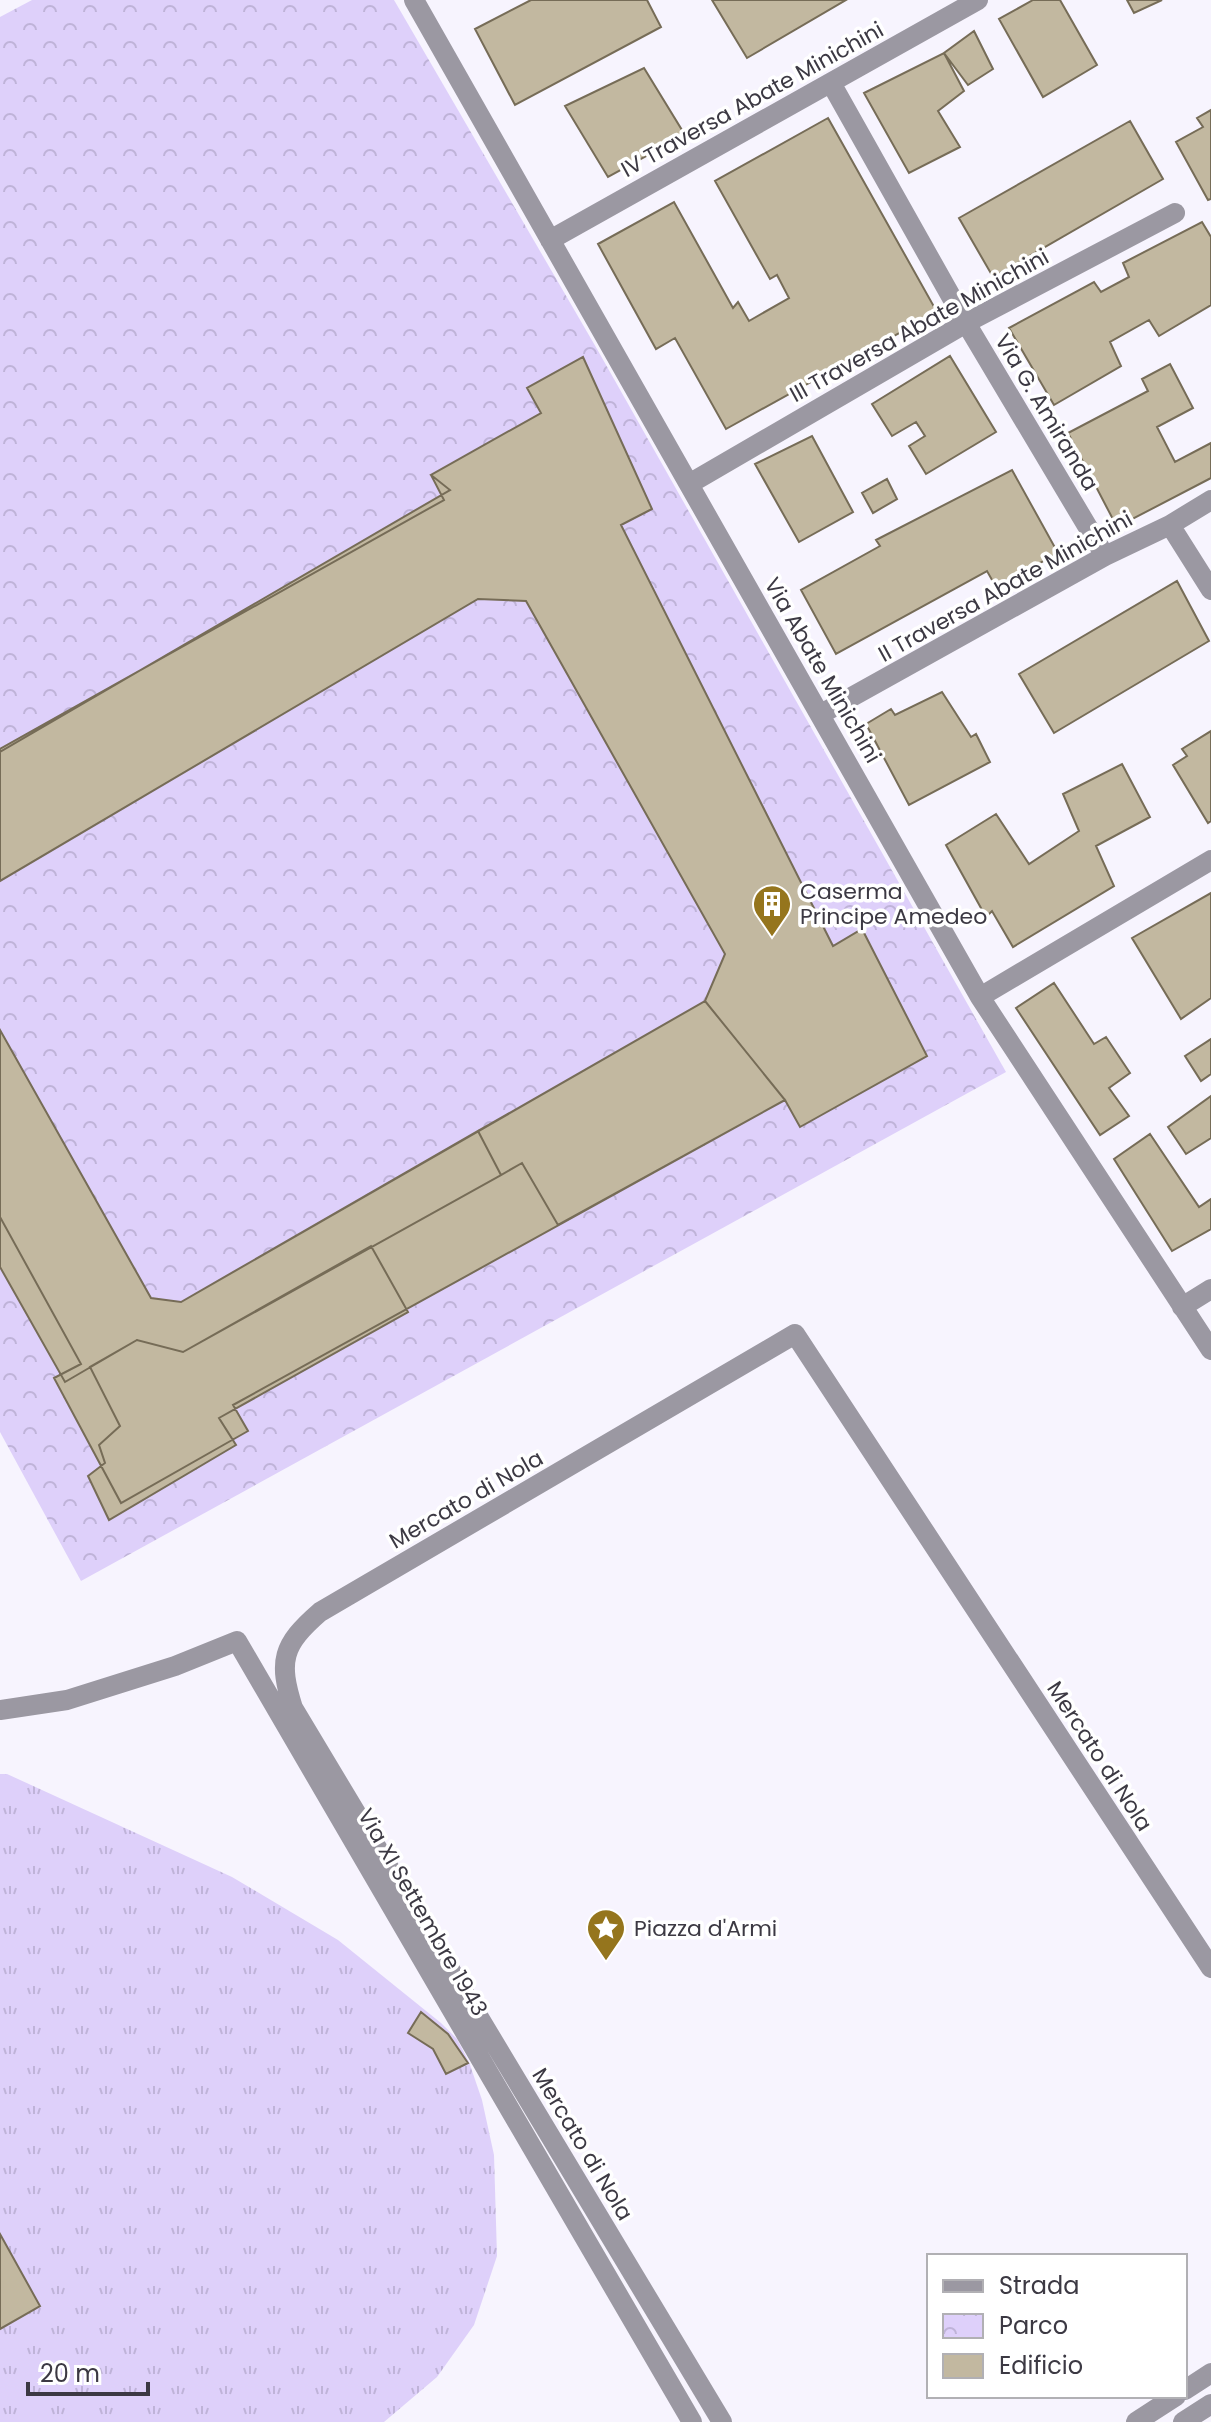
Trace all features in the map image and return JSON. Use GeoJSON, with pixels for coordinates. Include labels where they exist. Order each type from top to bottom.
{"type":"FeatureCollection","features":[{"type":"Feature","properties":{"kind":"street","name":"Via Abate Minichini"},"geometry":{"type":"LineString","coordinates":[[414,0],[980,997],[1211,1350]]}},
{"type":"Feature","properties":{"kind":"street","name":"IV Traversa Abate Minichini"},"geometry":{"type":"LineString","coordinates":[[550,240],[978,0]]}},
{"type":"Feature","properties":{"kind":"street","name":"Via G. Amiranda"},"geometry":{"type":"LineString","coordinates":[[831,83],[966,323],[1105,556]]}},
{"type":"Feature","properties":{"kind":"street","name":"III Traversa Abate Minichini"},"geometry":{"type":"LineString","coordinates":[[689,484],[966,323],[1175,213]]}},
{"type":"Feature","properties":{"kind":"street","name":"II Traversa Abate Minichini"},"geometry":{"type":"LineString","coordinates":[[821,714],[1211,500]]}},
{"type":"Feature","properties":{"kind":"street"},"geometry":{"type":"LineString","coordinates":[[1170,525],[1211,590]]}},
{"type":"Feature","properties":{"kind":"street"},"geometry":{"type":"LineString","coordinates":[[980,997],[1211,860]]}},
{"type":"Feature","properties":{"kind":"street"},"geometry":{"type":"LineString","coordinates":[[1182,1307],[1211,1289]]}},
{"type":"Feature","properties":{"kind":"street","name":"Mercato di Nola"},"geometry":{"type":"LineString","coordinates":[[722,2422],[293,1708],[284,1679],[287,1649],[303,1627],[320,1612],[795,1334],[1211,1968]]}},
{"type":"Feature","properties":{"kind":"street","name":"Via XI Settembre 1943"},"geometry":{"type":"LineString","coordinates":[[0,1710],[67,1700],[175,1666],[237,1641],[692,2422]]}},
{"type":"Feature","properties":{"kind":"street"},"geometry":{"type":"LineString","coordinates":[[1187,2389],[1211,2373]]}},
{"type":"Feature","properties":{"kind":"street"},"geometry":{"type":"LineString","coordinates":[[1136,2422],[1173,2398]]}},
{"type":"Feature","properties":{"kind":"street"},"geometry":{"type":"LineString","coordinates":[[1183,2422],[1211,2404]]}},
{"type":"Feature","properties":{"kind":"green space"},"geometry":{"type":"Polygon","coordinates":[[[32,0],[394,0],[597,349],[1006,1072],[81,1581],[0,1432],[0,17],[32,0]]]}},
{"type":"Feature","properties":{"kind":"green space"},"geometry":{"type":"Polygon","coordinates":[[[0,1774],[7,1774],[232,1877],[338,1940],[457,2039],[482,2100],[494,2155],[497,2256],[474,2325],[437,2377],[384,2422],[0,2422],[0,1774]]]}},
{"type":"Feature","properties":{"kind":"building"},"geometry":{"type":"Polygon","coordinates":[[[531,0],[647,0],[661,27],[515,105],[475,29],[531,0]]]}},
{"type":"Feature","properties":{"kind":"building"},"geometry":{"type":"Polygon","coordinates":[[[712,0],[846,0],[747,58],[712,0]]]}},
{"type":"Feature","properties":{"kind":"building"},"geometry":{"type":"Polygon","coordinates":[[[1033,0],[1060,0],[1097,65],[1043,97],[999,19],[1033,0]]]}},
{"type":"Feature","properties":{"kind":"building"},"geometry":{"type":"Polygon","coordinates":[[[1127,0],[1162,0],[1134,13],[1127,0]]]}},
{"type":"Feature","properties":{"kind":"building"},"geometry":{"type":"Polygon","coordinates":[[[974,31],[993,69],[968,85],[944,53],[974,31]]]}},
{"type":"Feature","properties":{"kind":"building"},"geometry":{"type":"Polygon","coordinates":[[[944,53],[964,91],[938,111],[960,147],[909,173],[864,93],[944,53]]]}},
{"type":"Feature","properties":{"kind":"building"},"geometry":{"type":"Polygon","coordinates":[[[644,68],[685,135],[608,177],[565,106],[644,68]]]}},
{"type":"Feature","properties":{"kind":"building"},"geometry":{"type":"Polygon","coordinates":[[[1211,110],[1211,199],[1208,200],[1176,142],[1203,127],[1197,118],[1211,110]]]}},
{"type":"Feature","properties":{"kind":"building"},"geometry":{"type":"Polygon","coordinates":[[[828,118],[937,312],[726,429],[675,338],[656,349],[598,244],[674,202],[733,308],[738,302],[749,321],[789,298],[777,275],[770,279],[715,181],[828,118]]]}},
{"type":"Feature","properties":{"kind":"building"},"geometry":{"type":"Polygon","coordinates":[[[1130,121],[1163,179],[993,277],[959,218],[1130,121]]]}},
{"type":"Feature","properties":{"kind":"building"},"geometry":{"type":"Polygon","coordinates":[[[1202,222],[1211,237],[1211,305],[1159,336],[1149,320],[1110,342],[1121,366],[1054,405],[1009,328],[1094,282],[1101,292],[1129,277],[1123,263],[1202,222]]]}},
{"type":"Feature","properties":{"kind":"building"},"geometry":{"type":"Polygon","coordinates":[[[950,356],[996,432],[926,474],[909,446],[925,436],[916,422],[892,436],[872,404],[950,356]]]}},
{"type":"Feature","properties":{"kind":"building","name":"Caserma Principe Amedeo"},"geometry":{"type":"Polygon","coordinates":[[[583,357],[652,509],[621,525],[833,946],[862,929],[927,1056],[800,1127],[785,1100],[233,1405],[248,1431],[121,1503],[54,1378],[81,1364],[0,1217],[0,1030],[151,1298],[181,1302],[705,1001],[725,954],[526,601],[478,599],[0,881],[0,752],[450,490],[431,475],[541,413],[527,388],[583,357]]]}},
{"type":"Feature","properties":{"kind":"building"},"geometry":{"type":"Polygon","coordinates":[[[583,357],[652,509],[621,525],[833,946],[862,929],[927,1056],[800,1127],[785,1100],[705,1001],[725,954],[526,601],[478,599],[0,881],[0,749],[444,500],[431,475],[541,413],[527,388],[583,357]]]}},
{"type":"Feature","properties":{"kind":"building"},"geometry":{"type":"Polygon","coordinates":[[[1170,364],[1193,408],[1157,427],[1175,462],[1211,443],[1211,478],[1117,527],[1068,433],[1148,391],[1142,379],[1170,364]]]}},
{"type":"Feature","properties":{"kind":"building"},"geometry":{"type":"Polygon","coordinates":[[[812,436],[853,512],[799,542],[755,464],[812,436]]]}},
{"type":"Feature","properties":{"kind":"building"},"geometry":{"type":"Polygon","coordinates":[[[1012,470],[1058,553],[996,587],[987,571],[836,654],[801,590],[880,546],[876,540],[1012,470]]]}},
{"type":"Feature","properties":{"kind":"building"},"geometry":{"type":"Polygon","coordinates":[[[887,479],[897,499],[873,513],[862,493],[887,479]]]}},
{"type":"Feature","properties":{"kind":"building"},"geometry":{"type":"Polygon","coordinates":[[[1177,581],[1209,641],[1054,733],[1019,674],[1177,581]]]}},
{"type":"Feature","properties":{"kind":"building"},"geometry":{"type":"Polygon","coordinates":[[[942,692],[971,737],[976,734],[990,762],[909,805],[866,724],[891,709],[895,715],[942,692]]]}},
{"type":"Feature","properties":{"kind":"building"},"geometry":{"type":"Polygon","coordinates":[[[1211,731],[1211,821],[1208,823],[1173,765],[1187,756],[1182,749],[1211,731]]]}},
{"type":"Feature","properties":{"kind":"building"},"geometry":{"type":"Polygon","coordinates":[[[1122,764],[1150,817],[1096,846],[1114,886],[1013,947],[992,911],[986,917],[946,845],[996,814],[1029,864],[1079,831],[1063,794],[1122,764]]]}},
{"type":"Feature","properties":{"kind":"building"},"geometry":{"type":"Polygon","coordinates":[[[1211,893],[1211,998],[1181,1019],[1132,938],[1211,893]]]}},
{"type":"Feature","properties":{"kind":"building"},"geometry":{"type":"Polygon","coordinates":[[[1054,983],[1094,1044],[1106,1037],[1130,1073],[1109,1088],[1129,1116],[1100,1135],[1016,1008],[1054,983]]]}},
{"type":"Feature","properties":{"kind":"building"},"geometry":{"type":"Polygon","coordinates":[[[705,1001],[785,1100],[558,1225],[522,1163],[501,1175],[478,1131],[705,1001]]]}},
{"type":"Feature","properties":{"kind":"building"},"geometry":{"type":"Polygon","coordinates":[[[0,1030],[151,1298],[181,1302],[478,1131],[501,1175],[183,1352],[137,1340],[65,1382],[0,1267],[0,1030]]]}},
{"type":"Feature","properties":{"kind":"building"},"geometry":{"type":"Polygon","coordinates":[[[1211,1039],[1211,1074],[1201,1081],[1185,1056],[1211,1039]]]}},
{"type":"Feature","properties":{"kind":"building"},"geometry":{"type":"Polygon","coordinates":[[[1211,1096],[1211,1138],[1186,1154],[1168,1127],[1211,1096]]]}},
{"type":"Feature","properties":{"kind":"building"},"geometry":{"type":"Polygon","coordinates":[[[1150,1134],[1199,1207],[1211,1199],[1211,1229],[1172,1251],[1114,1159],[1150,1134]]]}},
{"type":"Feature","properties":{"kind":"building"},"geometry":{"type":"Polygon","coordinates":[[[371,1246],[408,1312],[219,1418],[236,1445],[109,1520],[88,1476],[105,1463],[99,1445],[120,1426],[90,1367],[137,1340],[183,1352],[371,1246]]]}},
{"type":"Feature","properties":{"kind":"building"},"geometry":{"type":"Polygon","coordinates":[[[421,2012],[448,2034],[468,2063],[446,2074],[433,2049],[408,2033],[421,2012]]]}},
{"type":"Feature","properties":{"kind":"building"},"geometry":{"type":"Polygon","coordinates":[[[0,2234],[40,2306],[0,2329],[0,2234]]]}},
{"type":"Feature","properties":{"kind":"place","name":"Caserma Principe Amedeo"},"geometry":{"type":"Point","coordinates":[772,938]}},
{"type":"Feature","properties":{"kind":"place","name":"Piazza d'Armi"},"geometry":{"type":"Point","coordinates":[606,1962]}}]}
